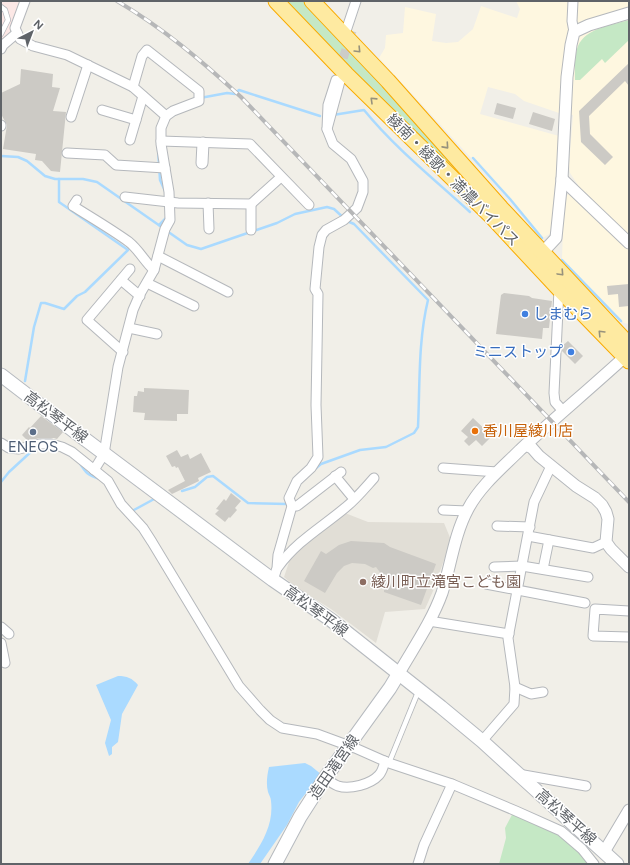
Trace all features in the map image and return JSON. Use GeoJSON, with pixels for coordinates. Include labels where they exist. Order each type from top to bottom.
{"type":"FeatureCollection","features":[{"type":"Feature","properties":{"kind":"highway","name":"綾南・綾歌・満濃バイパス"},"geometry":{"type":"LineString","coordinates":[[276,1],[341,77],[492,217],[559,289],[628,354]]}},
{"type":"Feature","properties":{"kind":"highway","name":"綾南・綾歌・満濃バイパス"},"geometry":{"type":"LineString","coordinates":[[312,1],[348,32],[388,81],[542,253],[628,354]]}},
{"type":"Feature","properties":{"kind":"main road","name":"高松琴平線"},"geometry":{"type":"LineString","coordinates":[[1,375],[104,454],[275,574],[482,740],[617,864]]}},
{"type":"Feature","properties":{"kind":"main road","name":"造田滝宮線"},"geometry":{"type":"LineString","coordinates":[[275,864],[300,817],[325,778],[390,688],[399,673]]}},
{"type":"Feature","properties":{"kind":"street"},"geometry":{"type":"LineString","coordinates":[[25,1],[15,28],[20,40],[33,46],[67,55],[133,87],[165,115]]}},
{"type":"Feature","properties":{"kind":"street"},"geometry":{"type":"LineString","coordinates":[[348,32],[347,28],[356,1]]}},
{"type":"Feature","properties":{"kind":"street"},"geometry":{"type":"LineString","coordinates":[[348,32],[362,1]]}},
{"type":"Feature","properties":{"kind":"street"},"geometry":{"type":"LineString","coordinates":[[542,253],[556,238],[562,179],[567,77],[574,32],[572,21],[573,1]]}},
{"type":"Feature","properties":{"kind":"street"},"geometry":{"type":"LineString","coordinates":[[574,32],[589,25],[629,13]]}},
{"type":"Feature","properties":{"kind":"street"},"geometry":{"type":"LineString","coordinates":[[1,49],[3,45],[17,33]]}},
{"type":"Feature","properties":{"kind":"street"},"geometry":{"type":"LineString","coordinates":[[94,470],[104,454],[117,374],[133,310],[154,270],[165,229],[170,220],[161,168],[161,128],[165,115],[199,102],[199,91],[147,50],[142,56],[133,87]]}},
{"type":"Feature","properties":{"kind":"street"},"geometry":{"type":"LineString","coordinates":[[75,114],[88,65]]}},
{"type":"Feature","properties":{"kind":"street"},"geometry":{"type":"LineString","coordinates":[[275,574],[278,555],[292,506],[289,498],[294,485],[311,468],[318,457],[316,405],[318,294],[315,289],[319,246],[322,235],[326,230],[345,219],[357,208],[363,192],[363,181],[351,159],[333,144],[327,129],[341,77]]}},
{"type":"Feature","properties":{"kind":"street"},"geometry":{"type":"LineString","coordinates":[[130,140],[143,96]]}},
{"type":"Feature","properties":{"kind":"street"},"geometry":{"type":"LineString","coordinates":[[102,110],[136,120]]}},
{"type":"Feature","properties":{"kind":"street"},"geometry":{"type":"LineString","coordinates":[[161,141],[250,144],[308,205]]}},
{"type":"Feature","properties":{"kind":"street"},"geometry":{"type":"LineString","coordinates":[[202,163],[203,143]]}},
{"type":"Feature","properties":{"kind":"street"},"geometry":{"type":"LineString","coordinates":[[67,153],[105,155],[116,165],[161,168]]}},
{"type":"Feature","properties":{"kind":"street"},"geometry":{"type":"LineString","coordinates":[[125,198],[167,202],[251,204],[282,177]]}},
{"type":"Feature","properties":{"kind":"street"},"geometry":{"type":"LineString","coordinates":[[562,179],[629,243]]}},
{"type":"Feature","properties":{"kind":"street"},"geometry":{"type":"LineString","coordinates":[[77,200],[73,206],[129,243],[143,256],[154,270]]}},
{"type":"Feature","properties":{"kind":"street"},"geometry":{"type":"LineString","coordinates":[[208,203],[209,229]]}},
{"type":"Feature","properties":{"kind":"street"},"geometry":{"type":"LineString","coordinates":[[251,204],[251,230]]}},
{"type":"Feature","properties":{"kind":"street"},"geometry":{"type":"LineString","coordinates":[[158,256],[228,292]]}},
{"type":"Feature","properties":{"kind":"street"},"geometry":{"type":"LineString","coordinates":[[123,352],[87,320],[130,269]]}},
{"type":"Feature","properties":{"kind":"street"},"geometry":{"type":"LineString","coordinates":[[121,280],[140,296]]}},
{"type":"Feature","properties":{"kind":"street"},"geometry":{"type":"LineString","coordinates":[[147,283],[194,306]]}},
{"type":"Feature","properties":{"kind":"street"},"geometry":{"type":"LineString","coordinates":[[559,289],[554,393],[555,402],[563,411]]}},
{"type":"Feature","properties":{"kind":"street"},"geometry":{"type":"LineString","coordinates":[[129,328],[157,334]]}},
{"type":"Feature","properties":{"kind":"street"},"geometry":{"type":"LineString","coordinates":[[399,673],[429,621],[442,593],[461,526],[467,511],[476,496],[497,472],[628,354]]}},
{"type":"Feature","properties":{"kind":"street"},"geometry":{"type":"LineString","coordinates":[[1,444],[9,448],[19,449],[40,444],[51,444],[62,447],[72,452],[108,481],[121,504],[143,528],[239,686],[270,720],[282,728],[317,734],[387,762],[452,784],[561,831],[582,849],[594,864]]}},
{"type":"Feature","properties":{"kind":"street"},"geometry":{"type":"LineString","coordinates":[[526,445],[532,448],[551,466],[576,486],[595,498],[602,505],[608,519],[606,542],[629,568]]}},
{"type":"Feature","properties":{"kind":"street"},"geometry":{"type":"LineString","coordinates":[[482,740],[514,704],[515,687],[508,638],[534,502],[551,466]]}},
{"type":"Feature","properties":{"kind":"street"},"geometry":{"type":"LineString","coordinates":[[443,468],[497,472]]}},
{"type":"Feature","properties":{"kind":"street"},"geometry":{"type":"LineString","coordinates":[[292,506],[297,506],[338,474],[354,499]]}},
{"type":"Feature","properties":{"kind":"street"},"geometry":{"type":"LineString","coordinates":[[275,574],[286,556],[304,538],[346,507],[374,478]]}},
{"type":"Feature","properties":{"kind":"street"},"geometry":{"type":"LineString","coordinates":[[443,510],[467,511]]}},
{"type":"Feature","properties":{"kind":"street"},"geometry":{"type":"LineString","coordinates":[[497,526],[529,531],[549,540],[593,548],[606,542]]}},
{"type":"Feature","properties":{"kind":"street"},"geometry":{"type":"LineString","coordinates":[[543,569],[549,540]]}},
{"type":"Feature","properties":{"kind":"street"},"geometry":{"type":"LineString","coordinates":[[494,567],[522,566],[588,577]]}},
{"type":"Feature","properties":{"kind":"street"},"geometry":{"type":"LineString","coordinates":[[486,584],[585,603]]}},
{"type":"Feature","properties":{"kind":"street"},"geometry":{"type":"LineString","coordinates":[[629,611],[595,609],[593,636],[629,637]]}},
{"type":"Feature","properties":{"kind":"street"},"geometry":{"type":"LineString","coordinates":[[429,621],[509,634]]}},
{"type":"Feature","properties":{"kind":"street"},"geometry":{"type":"LineString","coordinates":[[1,627],[9,634]]}},
{"type":"Feature","properties":{"kind":"street"},"geometry":{"type":"LineString","coordinates":[[1,643],[5,663]]}},
{"type":"Feature","properties":{"kind":"street"},"geometry":{"type":"LineString","coordinates":[[515,687],[530,694],[543,692]]}},
{"type":"Feature","properties":{"kind":"street"},"geometry":{"type":"LineString","coordinates":[[325,778],[337,786],[354,786],[373,781],[380,774],[387,762]]}},
{"type":"Feature","properties":{"kind":"street"},"geometry":{"type":"LineString","coordinates":[[518,774],[586,786]]}},
{"type":"Feature","properties":{"kind":"street"},"geometry":{"type":"LineString","coordinates":[[418,864],[424,845],[452,784]]}},
{"type":"Feature","properties":{"kind":"street"},"geometry":{"type":"LineString","coordinates":[[604,852],[629,810]]}},
{"type":"Feature","properties":{"kind":"lane"},"geometry":{"type":"LineString","coordinates":[[1,7],[5,10],[8,20],[1,34]]}},
{"type":"Feature","properties":{"kind":"lane"},"geometry":{"type":"LineString","coordinates":[[387,762],[419,689]]}},
{"type":"Feature","properties":{"kind":"lane"},"geometry":{"type":"LineString","coordinates":[[561,831],[568,819]]}},
{"type":"Feature","properties":{"kind":"shaded area"},"geometry":{"type":"Polygon","coordinates":[[[1,1],[21,1],[11,29],[5,41],[1,44],[1,1]]]}},
{"type":"Feature","properties":{"kind":"shaded area"},"geometry":{"type":"Polygon","coordinates":[[[516,1],[629,1],[629,324],[624,323],[562,259],[564,198],[578,185],[570,173],[569,165],[573,115],[559,113],[524,101],[515,94],[488,87],[480,114],[559,136],[551,233],[541,239],[507,197],[379,58],[385,48],[386,35],[403,33],[405,7],[436,14],[432,41],[446,43],[458,42],[473,29],[481,6],[517,18],[520,9],[516,1]]]}},
{"type":"Feature","properties":{"kind":"shaded area","name":"綾川町立滝宮こども園"},"geometry":{"type":"Polygon","coordinates":[[[345,513],[368,522],[444,523],[451,540],[425,609],[385,612],[376,643],[331,609],[297,588],[284,577],[290,559],[305,544],[345,513]]]}},
{"type":"Feature","properties":{"kind":"green space"},"geometry":{"type":"Polygon","coordinates":[[[281,1],[305,1],[555,276],[281,1]]]}},
{"type":"Feature","properties":{"kind":"green space"},"geometry":{"type":"Polygon","coordinates":[[[629,20],[629,40],[605,63],[602,59],[580,80],[575,80],[576,54],[578,46],[582,40],[593,31],[600,28],[629,20]]]}},
{"type":"Feature","properties":{"kind":"green space"},"geometry":{"type":"Polygon","coordinates":[[[514,811],[559,832],[592,864],[499,864],[506,838],[505,828],[514,811]]]}},
{"type":"Feature","properties":{"kind":"water"},"geometry":{"type":"Polygon","coordinates":[[[118,676],[129,678],[138,685],[122,714],[118,742],[112,747],[112,754],[109,756],[105,743],[111,720],[96,685],[118,676]]]}},
{"type":"Feature","properties":{"kind":"water"},"geometry":{"type":"Polygon","coordinates":[[[305,763],[322,775],[315,786],[306,793],[299,802],[287,825],[260,864],[248,864],[258,850],[266,834],[270,818],[271,800],[267,783],[269,767],[305,763]]]}},
{"type":"Feature","properties":{"kind":"building"},"geometry":{"type":"Polygon","coordinates":[[[629,63],[629,86],[625,81],[589,116],[590,134],[613,157],[605,165],[581,142],[579,111],[629,63]]]}},
{"type":"Feature","properties":{"kind":"building"},"geometry":{"type":"Polygon","coordinates":[[[21,69],[53,74],[52,87],[60,88],[53,111],[66,112],[60,172],[51,171],[42,161],[35,160],[36,154],[3,149],[7,125],[1,114],[1,93],[20,84],[21,69]]]}},
{"type":"Feature","properties":{"kind":"building"},"geometry":{"type":"Polygon","coordinates":[[[497,103],[516,108],[513,119],[494,114],[497,103]]]}},
{"type":"Feature","properties":{"kind":"building"},"geometry":{"type":"Polygon","coordinates":[[[533,112],[555,119],[552,131],[529,124],[533,112]]]}},
{"type":"Feature","properties":{"kind":"building"},"geometry":{"type":"Polygon","coordinates":[[[629,284],[629,306],[619,307],[618,294],[608,295],[607,286],[629,284]]]}},
{"type":"Feature","properties":{"kind":"building","name":"しまむら"},"geometry":{"type":"Polygon","coordinates":[[[504,293],[552,301],[549,328],[543,328],[542,339],[496,334],[501,295],[504,293]]]}},
{"type":"Feature","properties":{"kind":"building","name":"ミニストップ"},"geometry":{"type":"Polygon","coordinates":[[[568,341],[583,356],[575,364],[562,351],[562,346],[568,341]]]}},
{"type":"Feature","properties":{"kind":"building"},"geometry":{"type":"Polygon","coordinates":[[[144,388],[189,390],[188,414],[177,414],[177,421],[144,420],[145,413],[133,412],[134,396],[137,396],[138,391],[144,392],[144,388]]]}},
{"type":"Feature","properties":{"kind":"building"},"geometry":{"type":"Polygon","coordinates":[[[41,416],[63,432],[57,439],[40,438],[28,441],[22,435],[41,416]]]}},
{"type":"Feature","properties":{"kind":"building"},"geometry":{"type":"Polygon","coordinates":[[[473,418],[492,436],[482,446],[476,440],[469,446],[464,441],[468,437],[461,431],[473,418]]]}},
{"type":"Feature","properties":{"kind":"building"},"geometry":{"type":"Polygon","coordinates":[[[177,450],[181,457],[188,454],[190,459],[201,453],[211,472],[198,478],[199,481],[172,494],[168,490],[185,481],[178,467],[172,467],[166,456],[177,450]]]}},
{"type":"Feature","properties":{"kind":"building"},"geometry":{"type":"Polygon","coordinates":[[[231,493],[241,501],[235,508],[237,510],[225,522],[215,514],[219,510],[216,509],[224,499],[226,501],[231,493]]]}},
{"type":"Feature","properties":{"kind":"building"},"geometry":{"type":"Polygon","coordinates":[[[351,541],[384,543],[390,547],[436,564],[421,605],[384,592],[384,580],[379,571],[376,567],[373,568],[365,564],[352,563],[344,566],[337,573],[325,593],[304,581],[321,551],[326,554],[339,545],[351,541]]]}},
{"type":"Feature","properties":{"kind":"waterway"},"geometry":{"type":"LineString","coordinates":[[200,98],[227,93],[235,94],[239,90],[320,116]]}},
{"type":"Feature","properties":{"kind":"waterway"},"geometry":{"type":"LineString","coordinates":[[333,115],[364,110],[402,150],[470,212]]}},
{"type":"Feature","properties":{"kind":"waterway"},"geometry":{"type":"LineString","coordinates":[[158,149],[160,180],[165,191]]}},
{"type":"Feature","properties":{"kind":"waterway"},"geometry":{"type":"LineString","coordinates":[[1,156],[18,157],[27,161],[45,176],[55,179],[83,179],[97,182],[163,228]]}},
{"type":"Feature","properties":{"kind":"waterway"},"geometry":{"type":"LineString","coordinates":[[473,158],[510,199],[542,238]]}},
{"type":"Feature","properties":{"kind":"waterway"},"geometry":{"type":"LineString","coordinates":[[25,381],[34,327],[41,303],[64,309],[77,296],[85,292],[128,250],[59,202],[59,179]]}},
{"type":"Feature","properties":{"kind":"waterway"},"geometry":{"type":"LineString","coordinates":[[167,231],[187,245],[201,249],[277,223],[295,214],[327,207],[334,209],[347,221],[354,224],[428,300],[422,331],[418,427],[414,433],[386,447],[360,450],[321,464],[315,469]]}},
{"type":"Feature","properties":{"kind":"waterway"},"geometry":{"type":"LineString","coordinates":[[159,225],[166,218]]}},
{"type":"Feature","properties":{"kind":"waterway"},"geometry":{"type":"LineString","coordinates":[[562,260],[621,321]]}},
{"type":"Feature","properties":{"kind":"waterway"},"geometry":{"type":"LineString","coordinates":[[1,482],[9,472],[34,449]]}},
{"type":"Feature","properties":{"kind":"waterway"},"geometry":{"type":"LineString","coordinates":[[79,462],[87,473],[100,479]]}},
{"type":"Feature","properties":{"kind":"waterway"},"geometry":{"type":"LineString","coordinates":[[182,491],[195,487],[207,477],[213,476],[248,503],[287,504]]}},
{"type":"Feature","properties":{"kind":"waterway"},"geometry":{"type":"LineString","coordinates":[[132,511],[156,498]]}},
{"type":"Feature","properties":{"kind":"tunnel"},"geometry":{"type":"LineString","coordinates":[[339,71],[352,31]]}},
{"type":"Feature","properties":{"kind":"railway"},"geometry":{"type":"LineString","coordinates":[[117,1],[150,22],[182,46],[241,97],[629,502]]}},
{"type":"Feature","properties":{"kind":"place","name":"しまむら"},"geometry":{"type":"Point","coordinates":[525,314]}},
{"type":"Feature","properties":{"kind":"place","name":"ミニストップ"},"geometry":{"type":"Point","coordinates":[571,352]}},
{"type":"Feature","properties":{"kind":"place","name":"香川屋綾川店"},"geometry":{"type":"Point","coordinates":[475,431]}},
{"type":"Feature","properties":{"kind":"place","name":"ENEOS"},"geometry":{"type":"Point","coordinates":[33,432]}},
{"type":"Feature","properties":{"kind":"place","name":"綾川町立滝宮こども園"},"geometry":{"type":"Point","coordinates":[363,582]}}]}
